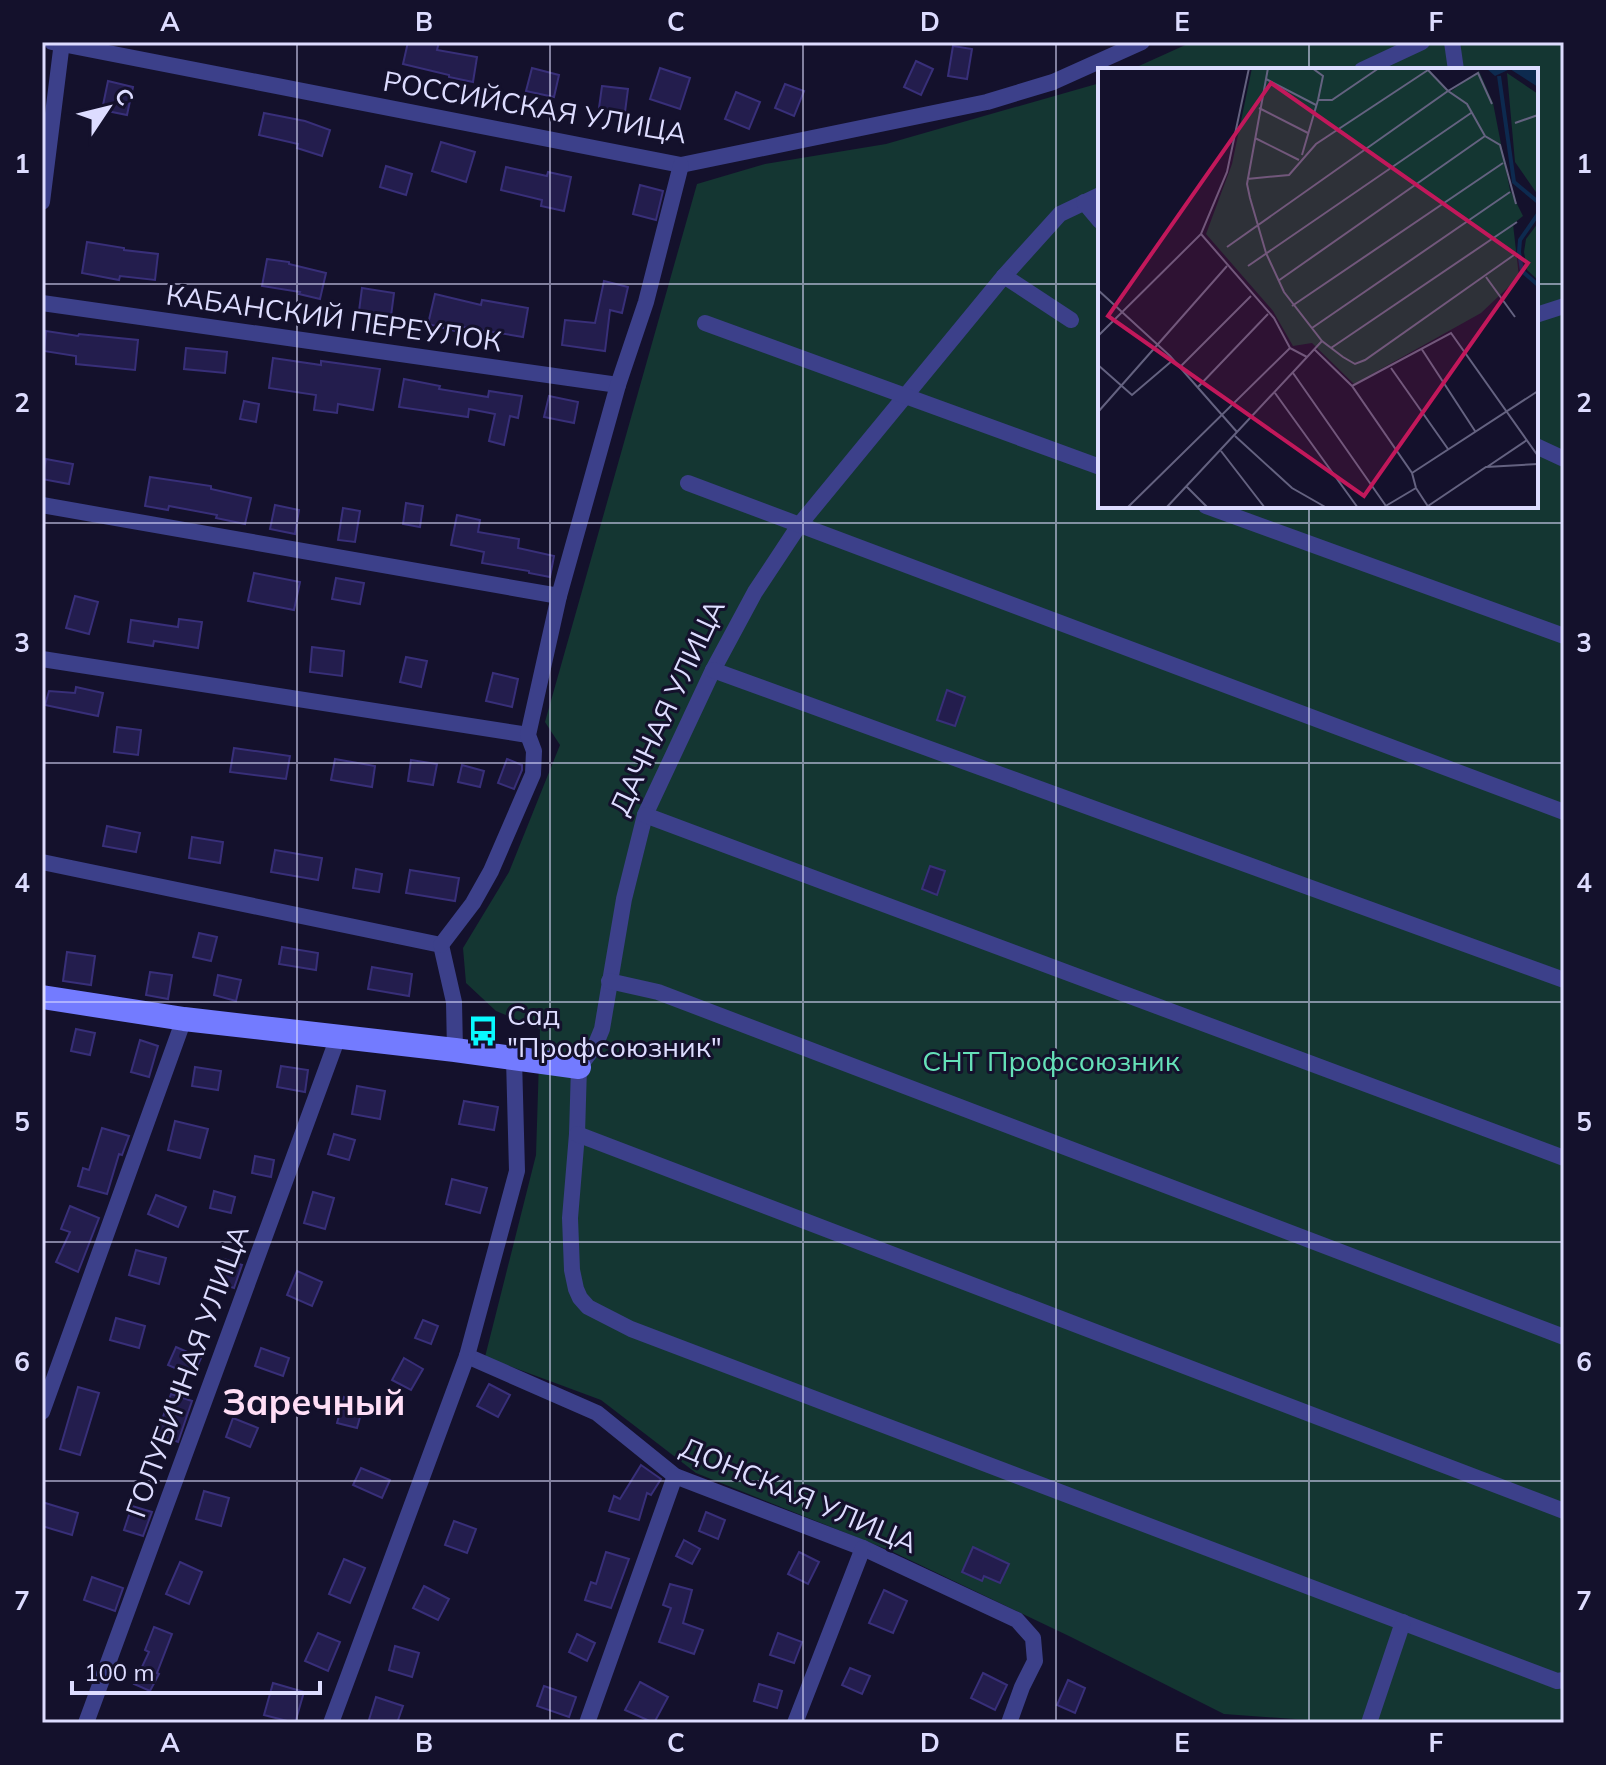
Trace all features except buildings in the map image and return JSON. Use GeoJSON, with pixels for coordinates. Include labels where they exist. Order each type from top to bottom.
{"type":"FeatureCollection","features":[{"type":"Feature","properties":{"kind":"street","name":"РОССИЙСКАЯ УЛИЦА"},"geometry":{"type":"LineString","coordinates":[[59,42],[681,165],[987,102],[1053,82],[1142,42]]}},
{"type":"Feature","properties":{"kind":"street"},"geometry":{"type":"LineString","coordinates":[[42,202],[59,42]]}},
{"type":"Feature","properties":{"kind":"street"},"geometry":{"type":"LineString","coordinates":[[1366,68],[1422,42]]}},
{"type":"Feature","properties":{"kind":"street"},"geometry":{"type":"LineString","coordinates":[[1452,42],[1456,68]]}},
{"type":"Feature","properties":{"kind":"street"},"geometry":{"type":"LineString","coordinates":[[441,945],[485,882],[533,774],[534,751],[528,735],[559,596],[618,385],[646,302],[681,165]]}},
{"type":"Feature","properties":{"kind":"street","name":"ДАЧНАЯ УЛИЦА"},"geometry":{"type":"LineString","coordinates":[[579,1067],[595,1046],[602,1029],[624,899],[645,815],[713,670],[755,592],[800,524],[1004,276],[1060,214],[1092,198]]}},
{"type":"Feature","properties":{"kind":"street"},"geometry":{"type":"LineString","coordinates":[[1004,276],[1071,320]]}},
{"type":"Feature","properties":{"kind":"street","name":"КАБАНСКИЙ ПЕРЕУЛОК"},"geometry":{"type":"LineString","coordinates":[[42,303],[618,385]]}},
{"type":"Feature","properties":{"kind":"street"},"geometry":{"type":"LineString","coordinates":[[1538,314],[1564,306]]}},
{"type":"Feature","properties":{"kind":"street"},"geometry":{"type":"LineString","coordinates":[[705,323],[1098,466]]}},
{"type":"Feature","properties":{"kind":"street"},"geometry":{"type":"LineString","coordinates":[[1538,447],[1564,459]]}},
{"type":"Feature","properties":{"kind":"street"},"geometry":{"type":"LineString","coordinates":[[688,483],[1564,812]]}},
{"type":"Feature","properties":{"kind":"street"},"geometry":{"type":"LineString","coordinates":[[42,505],[559,596]]}},
{"type":"Feature","properties":{"kind":"street"},"geometry":{"type":"LineString","coordinates":[[1212,508],[1564,636]]}},
{"type":"Feature","properties":{"kind":"street"},"geometry":{"type":"LineString","coordinates":[[42,659],[528,735]]}},
{"type":"Feature","properties":{"kind":"street"},"geometry":{"type":"LineString","coordinates":[[713,670],[1564,980]]}},
{"type":"Feature","properties":{"kind":"street"},"geometry":{"type":"LineString","coordinates":[[645,815],[1564,1158]]}},
{"type":"Feature","properties":{"kind":"street"},"geometry":{"type":"LineString","coordinates":[[42,862],[441,945]]}},
{"type":"Feature","properties":{"kind":"street"},"geometry":{"type":"LineString","coordinates":[[441,945],[454,1002],[455,1050]]}},
{"type":"Feature","properties":{"kind":"street"},"geometry":{"type":"LineString","coordinates":[[609,981],[658,992],[1564,1337]]}},
{"type":"Feature","properties":{"kind":"street"},"geometry":{"type":"LineString","coordinates":[[42,997],[184,1019],[579,1067],[570,1218],[572,1270],[576,1289],[588,1307],[631,1329],[1557,1681],[1564,1680]]}},
{"type":"Feature","properties":{"kind":"street"},"geometry":{"type":"LineString","coordinates":[[42,1412],[184,1019]]}},
{"type":"Feature","properties":{"kind":"street","name":"ГОЛУБИЧНАЯ УЛИЦА"},"geometry":{"type":"LineString","coordinates":[[86,1723],[338,1037]]}},
{"type":"Feature","properties":{"kind":"street"},"geometry":{"type":"LineString","coordinates":[[331,1723],[467,1356],[517,1171],[514,1059]]}},
{"type":"Feature","properties":{"kind":"street"},"geometry":{"type":"LineString","coordinates":[[577,1134],[1564,1511]]}},
{"type":"Feature","properties":{"kind":"street","name":"ДОНСКАЯ УЛИЦА"},"geometry":{"type":"LineString","coordinates":[[467,1356],[597,1413],[675,1476],[863,1548],[1017,1620],[1033,1638],[1035,1661],[1009,1723]]}},
{"type":"Feature","properties":{"kind":"street"},"geometry":{"type":"LineString","coordinates":[[587,1723],[675,1476]]}},
{"type":"Feature","properties":{"kind":"street"},"geometry":{"type":"LineString","coordinates":[[795,1723],[863,1548]]}},
{"type":"Feature","properties":{"kind":"street"},"geometry":{"type":"LineString","coordinates":[[1369,1723],[1403,1622]]}},
{"type":"Feature","properties":{"kind":"green space","name":"СНТ Профсоюзник"},"geometry":{"type":"Polygon","coordinates":[[[1192,42],[1564,42],[1564,1717],[1558,1723],[1351,1723],[1224,1714],[891,1551],[696,1473],[601,1400],[485,1357],[536,1155],[540,1029],[496,1011],[466,983],[463,948],[509,872],[560,745],[545,722],[697,184],[765,164],[886,144],[1098,84],[1098,508],[1538,508],[1538,68],[1134,68],[1192,42]]]}},
{"type":"Feature","properties":{"kind":"place","name":"Сад \"Профсоюзник\""},"geometry":{"type":"Point","coordinates":[483,1031]}},
{"type":"Feature","properties":{"kind":"district","name":"Заречный"},"geometry":{"type":"Point","coordinates":[314,1402]}}]}
